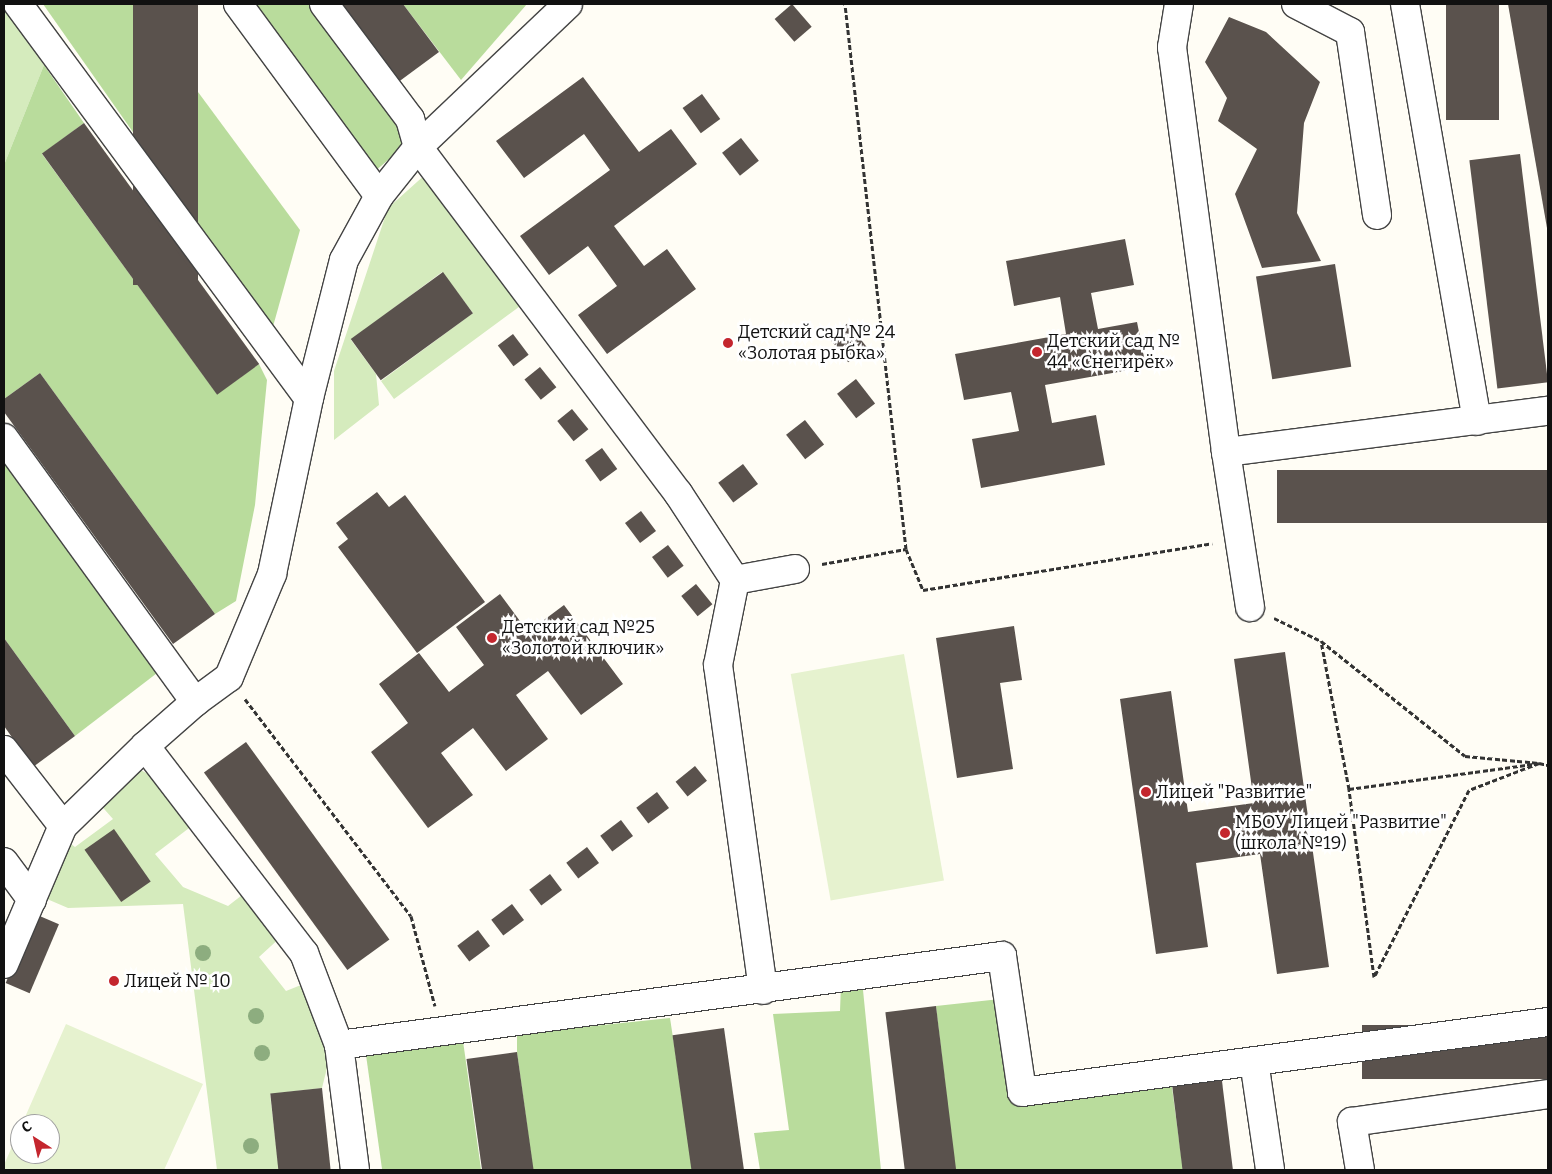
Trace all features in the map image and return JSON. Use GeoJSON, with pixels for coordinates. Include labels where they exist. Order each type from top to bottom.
{"type":"FeatureCollection","features":[{"type":"Feature","properties":{"kind":"street"},"geometry":{"type":"LineString","coordinates":[[18,4],[309,398]]}},
{"type":"Feature","properties":{"kind":"street"},"geometry":{"type":"LineString","coordinates":[[238,4],[379,196]]}},
{"type":"Feature","properties":{"kind":"street"},"geometry":{"type":"LineString","coordinates":[[324,4],[410,119],[418,147],[678,493],[735,580],[718,665],[762,990]]}},
{"type":"Feature","properties":{"kind":"street"},"geometry":{"type":"LineString","coordinates":[[4,964],[63,826],[145,746],[195,702],[229,677],[272,574],[309,398],[344,260],[379,196],[418,147],[568,4]]}},
{"type":"Feature","properties":{"kind":"street"},"geometry":{"type":"LineString","coordinates":[[1180,4],[1172,46],[1226,452],[1250,606]]}},
{"type":"Feature","properties":{"kind":"street"},"geometry":{"type":"LineString","coordinates":[[1296,4],[1350,32],[1377,215]]}},
{"type":"Feature","properties":{"kind":"street"},"geometry":{"type":"LineString","coordinates":[[1405,4],[1477,421]]}},
{"type":"Feature","properties":{"kind":"street"},"geometry":{"type":"LineString","coordinates":[[1226,452],[1548,411]]}},
{"type":"Feature","properties":{"kind":"street"},"geometry":{"type":"LineString","coordinates":[[4,438],[195,702]]}},
{"type":"Feature","properties":{"kind":"street"},"geometry":{"type":"LineString","coordinates":[[735,580],[795,569]]}},
{"type":"Feature","properties":{"kind":"street"},"geometry":{"type":"LineString","coordinates":[[145,746],[304,953],[339,1046],[355,1170]]}},
{"type":"Feature","properties":{"kind":"street"},"geometry":{"type":"LineString","coordinates":[[4,750],[63,826]]}},
{"type":"Feature","properties":{"kind":"street"},"geometry":{"type":"LineString","coordinates":[[4,862],[32,900]]}},
{"type":"Feature","properties":{"kind":"street"},"geometry":{"type":"LineString","coordinates":[[339,1046],[1002,956],[1022,1092],[1548,1022]]}},
{"type":"Feature","properties":{"kind":"street"},"geometry":{"type":"LineString","coordinates":[[1254,1061],[1270,1170]]}},
{"type":"Feature","properties":{"kind":"street"},"geometry":{"type":"LineString","coordinates":[[1360,1170],[1352,1122],[1548,1094]]}},
{"type":"Feature","properties":{"kind":"path"},"geometry":{"type":"LineString","coordinates":[[845,4],[906,549],[923,590],[1240,538]]}},
{"type":"Feature","properties":{"kind":"path"},"geometry":{"type":"LineString","coordinates":[[795,569],[906,549]]}},
{"type":"Feature","properties":{"kind":"path"},"geometry":{"type":"LineString","coordinates":[[1250,606],[1321,641],[1465,756],[1548,765]]}},
{"type":"Feature","properties":{"kind":"path"},"geometry":{"type":"LineString","coordinates":[[1321,641],[1349,789],[1374,977],[1469,790],[1539,763]]}},
{"type":"Feature","properties":{"kind":"path"},"geometry":{"type":"LineString","coordinates":[[229,677],[411,916],[442,1033]]}},
{"type":"Feature","properties":{"kind":"path"},"geometry":{"type":"LineString","coordinates":[[1349,789],[1539,763]]}},
{"type":"Feature","properties":{"kind":"green space"},"geometry":{"type":"Polygon","coordinates":[[[43,4],[133,4],[300,230],[272,330],[43,4]]]}},
{"type":"Feature","properties":{"kind":"green space"},"geometry":{"type":"Polygon","coordinates":[[[242,4],[314,4],[402,121],[408,143],[374,172],[242,4]]]}},
{"type":"Feature","properties":{"kind":"green space"},"geometry":{"type":"Polygon","coordinates":[[[403,4],[527,4],[461,80],[403,4]]]}},
{"type":"Feature","properties":{"kind":"green space"},"geometry":{"type":"Polygon","coordinates":[[[4,8],[44,65],[4,165],[4,8]]]}},
{"type":"Feature","properties":{"kind":"green space"},"geometry":{"type":"Polygon","coordinates":[[[44,65],[84,123],[42,154],[217,394],[259,364],[267,380],[255,505],[236,601],[215,614],[40,373],[4,399],[4,165],[44,65]]]}},
{"type":"Feature","properties":{"kind":"green space"},"geometry":{"type":"Polygon","coordinates":[[[427,173],[523,304],[394,399],[381,381],[473,313],[442,272],[351,340],[376,374],[379,405],[334,440],[334,371],[388,208],[427,173]]]}},
{"type":"Feature","properties":{"kind":"green space"},"geometry":{"type":"Polygon","coordinates":[[[4,456],[161,670],[75,736],[4,638],[4,456]]]}},
{"type":"Feature","properties":{"kind":"green space"},"geometry":{"type":"Polygon","coordinates":[[[904,654],[944,881],[831,900],[791,674],[904,654]]]}},
{"type":"Feature","properties":{"kind":"green space"},"geometry":{"type":"Polygon","coordinates":[[[133,766],[169,785],[197,822],[155,854],[183,887],[228,906],[246,892],[283,935],[259,957],[286,991],[306,983],[332,1048],[322,1088],[270,1094],[279,1170],[217,1170],[183,904],[68,908],[40,896],[63,838],[75,847],[113,819],[97,801],[133,766]]]}},
{"type":"Feature","properties":{"kind":"green space"},"geometry":{"type":"Polygon","coordinates":[[[862,980],[881,1170],[760,1170],[754,1133],[789,1130],[773,1014],[840,1011],[841,984],[862,980]]]}},
{"type":"Feature","properties":{"kind":"green space"},"geometry":{"type":"Polygon","coordinates":[[[1000,999],[1016,1100],[1171,1080],[1183,1170],[955,1170],[936,1006],[1000,999]]]}},
{"type":"Feature","properties":{"kind":"green space"},"geometry":{"type":"Polygon","coordinates":[[[670,1018],[693,1170],[533,1170],[517,1052],[517,1034],[670,1018]]]}},
{"type":"Feature","properties":{"kind":"green space"},"geometry":{"type":"Polygon","coordinates":[[[66,1024],[203,1084],[164,1170],[4,1170],[4,1165],[10,1151],[10,1164],[60,1164],[60,1114],[26,1114],[66,1024]]]}},
{"type":"Feature","properties":{"kind":"green space"},"geometry":{"type":"Polygon","coordinates":[[[463,1041],[481,1170],[382,1170],[366,1055],[463,1041]]]}},
{"type":"Feature","properties":{"kind":"building"},"geometry":{"type":"Polygon","coordinates":[[[133,4],[198,4],[198,285],[133,285],[133,4]]]}},
{"type":"Feature","properties":{"kind":"building"},"geometry":{"type":"Polygon","coordinates":[[[339,4],[403,4],[439,52],[397,83],[339,4]]]}},
{"type":"Feature","properties":{"kind":"building"},"geometry":{"type":"Polygon","coordinates":[[[792,4],[812,27],[794,42],[775,19],[792,4]]]}},
{"type":"Feature","properties":{"kind":"building"},"geometry":{"type":"Polygon","coordinates":[[[1446,4],[1499,4],[1499,120],[1446,120],[1446,4]]]}},
{"type":"Feature","properties":{"kind":"building"},"geometry":{"type":"Polygon","coordinates":[[[1508,4],[1548,4],[1548,228],[1547,228],[1508,4]]]}},
{"type":"Feature","properties":{"kind":"building"},"geometry":{"type":"Polygon","coordinates":[[[1229,17],[1266,32],[1320,82],[1304,123],[1297,213],[1321,261],[1262,268],[1235,194],[1257,149],[1218,121],[1227,98],[1205,62],[1229,17]]]}},
{"type":"Feature","properties":{"kind":"building"},"geometry":{"type":"Polygon","coordinates":[[[583,77],[639,152],[671,129],[697,164],[614,226],[644,266],[667,249],[696,289],[607,354],[578,315],[617,286],[588,246],[549,275],[520,236],[610,170],[584,134],[524,178],[496,141],[583,77]]]}},
{"type":"Feature","properties":{"kind":"building"},"geometry":{"type":"Polygon","coordinates":[[[702,94],[720,119],[701,133],[683,108],[702,94]]]}},
{"type":"Feature","properties":{"kind":"building"},"geometry":{"type":"Polygon","coordinates":[[[84,123],[259,364],[217,395],[42,154],[84,123]]]}},
{"type":"Feature","properties":{"kind":"building"},"geometry":{"type":"Polygon","coordinates":[[[741,138],[759,161],[740,176],[722,153],[741,138]]]}},
{"type":"Feature","properties":{"kind":"building"},"geometry":{"type":"Polygon","coordinates":[[[1520,154],[1548,382],[1497,389],[1469,160],[1520,154]]]}},
{"type":"Feature","properties":{"kind":"building"},"geometry":{"type":"Polygon","coordinates":[[[1125,239],[1134,285],[1091,293],[1098,329],[1137,322],[1146,367],[1045,385],[1052,423],[1096,415],[1105,465],[981,488],[972,439],[1019,431],[1011,392],[964,400],[955,354],[1066,334],[1060,297],[1014,306],[1006,261],[1125,239]]]}},
{"type":"Feature","properties":{"kind":"building"},"geometry":{"type":"Polygon","coordinates":[[[1335,264],[1351,367],[1272,379],[1256,277],[1335,264]]]}},
{"type":"Feature","properties":{"kind":"building"},"geometry":{"type":"Polygon","coordinates":[[[443,272],[473,313],[381,380],[351,339],[443,272]]]}},
{"type":"Feature","properties":{"kind":"building"},"geometry":{"type":"Polygon","coordinates":[[[848,323],[867,347],[848,362],[829,338],[848,323]]]}},
{"type":"Feature","properties":{"kind":"building"},"geometry":{"type":"Polygon","coordinates":[[[513,334],[529,355],[513,366],[498,345],[513,334]]]}},
{"type":"Feature","properties":{"kind":"building"},"geometry":{"type":"Polygon","coordinates":[[[540,367],[556,387],[541,400],[524,380],[540,367]]]}},
{"type":"Feature","properties":{"kind":"building"},"geometry":{"type":"Polygon","coordinates":[[[40,373],[215,614],[173,644],[4,412],[4,399],[40,373]]]}},
{"type":"Feature","properties":{"kind":"building"},"geometry":{"type":"Polygon","coordinates":[[[856,379],[875,403],[856,418],[837,394],[856,379]]]}},
{"type":"Feature","properties":{"kind":"building"},"geometry":{"type":"Polygon","coordinates":[[[572,409],[588,429],[574,441],[557,421],[572,409]]]}},
{"type":"Feature","properties":{"kind":"building"},"geometry":{"type":"Polygon","coordinates":[[[805,420],[824,444],[805,459],[786,435],[805,420]]]}},
{"type":"Feature","properties":{"kind":"building"},"geometry":{"type":"Polygon","coordinates":[[[602,448],[617,469],[600,481],[585,460],[602,448]]]}},
{"type":"Feature","properties":{"kind":"building"},"geometry":{"type":"Polygon","coordinates":[[[743,464],[758,484],[733,503],[718,483],[743,464]]]}},
{"type":"Feature","properties":{"kind":"building"},"geometry":{"type":"Polygon","coordinates":[[[1277,470],[1548,470],[1548,523],[1277,523],[1277,470]]]}},
{"type":"Feature","properties":{"kind":"building"},"geometry":{"type":"Polygon","coordinates":[[[377,492],[389,507],[405,495],[485,602],[417,653],[338,547],[348,539],[336,523],[377,492]]]}},
{"type":"Feature","properties":{"kind":"building"},"geometry":{"type":"Polygon","coordinates":[[[641,511],[656,531],[640,543],[625,523],[641,511]]]}},
{"type":"Feature","properties":{"kind":"building"},"geometry":{"type":"Polygon","coordinates":[[[668,545],[684,566],[668,578],[652,557],[668,545]]]}},
{"type":"Feature","properties":{"kind":"building"},"geometry":{"type":"Polygon","coordinates":[[[696,584],[712,604],[698,616],[681,596],[696,584]]]}},
{"type":"Feature","properties":{"kind":"building"},"geometry":{"type":"Polygon","coordinates":[[[500,594],[528,632],[564,605],[623,684],[581,715],[548,671],[516,695],[548,739],[506,771],[473,728],[441,753],[473,795],[428,828],[371,752],[408,723],[379,684],[419,653],[449,692],[484,665],[456,627],[500,594]]]}},
{"type":"Feature","properties":{"kind":"building"},"geometry":{"type":"Polygon","coordinates":[[[1014,626],[1022,680],[1000,683],[1013,769],[957,778],[936,638],[1014,626]]]}},
{"type":"Feature","properties":{"kind":"building"},"geometry":{"type":"Polygon","coordinates":[[[4,638],[75,736],[33,767],[4,726],[4,638]]]}},
{"type":"Feature","properties":{"kind":"building","name":"МБОУ Лицей \"Развитие\" (школа №19)"},"geometry":{"type":"Polygon","coordinates":[[[1285,652],[1329,967],[1277,974],[1260,854],[1196,863],[1208,947],[1156,954],[1120,699],[1171,691],[1188,812],[1254,803],[1234,659],[1285,652]]]}},
{"type":"Feature","properties":{"kind":"building"},"geometry":{"type":"Polygon","coordinates":[[[246,742],[389,939],[347,970],[204,773],[246,742]]]}},
{"type":"Feature","properties":{"kind":"building"},"geometry":{"type":"Polygon","coordinates":[[[695,766],[707,781],[688,796],[676,782],[695,766]]]}},
{"type":"Feature","properties":{"kind":"building"},"geometry":{"type":"Polygon","coordinates":[[[657,792],[669,808],[648,824],[636,808],[657,792]]]}},
{"type":"Feature","properties":{"kind":"building"},"geometry":{"type":"Polygon","coordinates":[[[621,820],[633,836],[612,852],[600,836],[621,820]]]}},
{"type":"Feature","properties":{"kind":"building"},"geometry":{"type":"Polygon","coordinates":[[[114,829],[151,881],[121,902],[85,850],[114,829]]]}},
{"type":"Feature","properties":{"kind":"building"},"geometry":{"type":"Polygon","coordinates":[[[587,847],[599,863],[578,879],[566,863],[587,847]]]}},
{"type":"Feature","properties":{"kind":"building"},"geometry":{"type":"Polygon","coordinates":[[[550,874],[562,890],[541,906],[529,890],[550,874]]]}},
{"type":"Feature","properties":{"kind":"building"},"geometry":{"type":"Polygon","coordinates":[[[512,904],[524,920],[503,936],[491,920],[512,904]]]}},
{"type":"Feature","properties":{"kind":"building"},"geometry":{"type":"Polygon","coordinates":[[[35,914],[59,924],[30,993],[6,983],[35,914]]]}},
{"type":"Feature","properties":{"kind":"building"},"geometry":{"type":"Polygon","coordinates":[[[478,930],[490,946],[469,962],[457,946],[478,930]]]}},
{"type":"Feature","properties":{"kind":"building"},"geometry":{"type":"Polygon","coordinates":[[[936,1006],[956,1170],[905,1170],[885,1012],[936,1006]]]}},
{"type":"Feature","properties":{"kind":"building"},"geometry":{"type":"Polygon","coordinates":[[[1362,1025],[1548,1025],[1548,1079],[1362,1079],[1362,1025]]]}},
{"type":"Feature","properties":{"kind":"building"},"geometry":{"type":"Polygon","coordinates":[[[724,1028],[744,1170],[691,1170],[673,1035],[724,1028]]]}},
{"type":"Feature","properties":{"kind":"building"},"geometry":{"type":"Polygon","coordinates":[[[517,1052],[534,1170],[482,1170],[466,1059],[517,1052]]]}},
{"type":"Feature","properties":{"kind":"building"},"geometry":{"type":"Polygon","coordinates":[[[1221,1073],[1233,1170],[1183,1170],[1171,1079],[1221,1073]]]}},
{"type":"Feature","properties":{"kind":"building"},"geometry":{"type":"Polygon","coordinates":[[[322,1088],[331,1170],[278,1170],[270,1093],[322,1088]]]}},
{"type":"Feature","properties":{"kind":"place","name":"Детский сад № 24 «Золотая рыбка»"},"geometry":{"type":"Point","coordinates":[728,343]}},
{"type":"Feature","properties":{"kind":"place","name":"Детский сад № 44 «Снегирёк»"},"geometry":{"type":"Point","coordinates":[1037,352]}},
{"type":"Feature","properties":{"kind":"place","name":"Детский сад №25 «Золотой ключик»"},"geometry":{"type":"Point","coordinates":[492,638]}},
{"type":"Feature","properties":{"kind":"place","name":"Лицей \"Развитие\""},"geometry":{"type":"Point","coordinates":[1146,792]}},
{"type":"Feature","properties":{"kind":"place","name":"МБОУ Лицей \"Развитие\" (школа №19)"},"geometry":{"type":"Point","coordinates":[1225,833]}},
{"type":"Feature","properties":{"kind":"place","name":"Лицей № 10"},"geometry":{"type":"Point","coordinates":[114,981]}}]}
